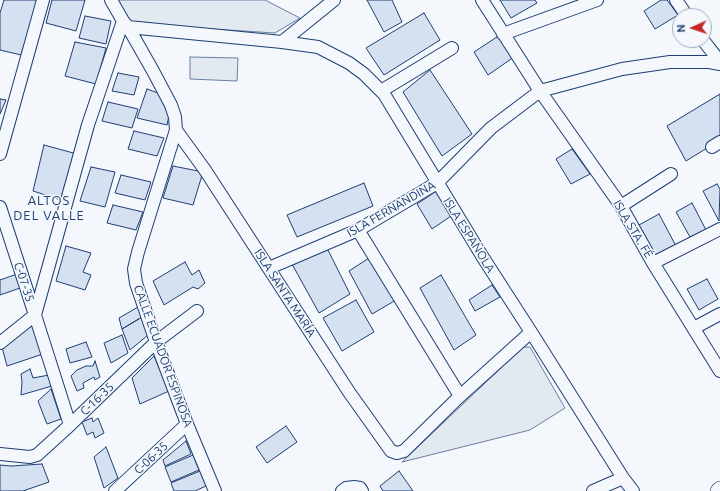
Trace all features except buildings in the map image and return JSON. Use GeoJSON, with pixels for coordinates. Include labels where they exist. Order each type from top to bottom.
{"type":"FeatureCollection","features":[{"type":"Feature","properties":{"kind":"street"},"geometry":{"type":"LineString","coordinates":[[0,154],[43,0]]}},
{"type":"Feature","properties":{"kind":"street","name":"CALLE ECUADOR ESPINOSA"},"geometry":{"type":"LineString","coordinates":[[110,0],[126,24],[171,105],[175,117],[176,130],[134,269],[136,283],[156,342],[187,424],[215,491]]}},
{"type":"Feature","properties":{"kind":"street"},"geometry":{"type":"LineString","coordinates":[[282,42],[334,0]]}},
{"type":"Feature","properties":{"kind":"street","name":"ISLA STA. FÉ"},"geometry":{"type":"LineString","coordinates":[[482,0],[540,91],[621,206],[653,263],[720,371]]}},
{"type":"Feature","properties":{"kind":"street"},"geometry":{"type":"LineString","coordinates":[[503,34],[597,0]]}},
{"type":"Feature","properties":{"kind":"street"},"geometry":{"type":"LineString","coordinates":[[70,425],[35,315],[88,125],[126,24]]}},
{"type":"Feature","properties":{"kind":"street","name":"ISLA ESPAÑOLA"},"geometry":{"type":"LineString","coordinates":[[126,24],[318,47],[349,63],[364,74],[381,91],[410,136],[482,256],[623,478],[633,491]]}},
{"type":"Feature","properties":{"kind":"street"},"geometry":{"type":"LineString","coordinates":[[381,91],[452,48]]}},
{"type":"Feature","properties":{"kind":"street"},"geometry":{"type":"LineString","coordinates":[[710,48],[720,63]]}},
{"type":"Feature","properties":{"kind":"street","name":"ISLA FERNANDINA"},"geometry":{"type":"LineString","coordinates":[[269,268],[358,230],[437,183],[491,128],[540,91],[622,69],[670,62],[720,63]]}},
{"type":"Feature","properties":{"kind":"street","name":"ISLA SANTA MARÍA"},"geometry":{"type":"LineString","coordinates":[[176,130],[205,170],[353,398],[391,451],[397,453],[404,451],[460,396]]}},
{"type":"Feature","properties":{"kind":"street"},"geometry":{"type":"LineString","coordinates":[[621,206],[671,174]]}},
{"type":"Feature","properties":{"kind":"street","name":"C-07-35"},"geometry":{"type":"LineString","coordinates":[[0,207],[35,315],[0,343]]}},
{"type":"Feature","properties":{"kind":"street"},"geometry":{"type":"LineString","coordinates":[[653,263],[720,229]]}},
{"type":"Feature","properties":{"kind":"street"},"geometry":{"type":"LineString","coordinates":[[358,230],[460,396],[531,332]]}},
{"type":"Feature","properties":{"kind":"street","name":"C-16-35"},"geometry":{"type":"LineString","coordinates":[[0,454],[30,457],[37,455],[156,342],[197,311]]}},
{"type":"Feature","properties":{"kind":"street"},"geometry":{"type":"LineString","coordinates":[[694,328],[720,314]]}},
{"type":"Feature","properties":{"kind":"street","name":"C-06-35"},"geometry":{"type":"LineString","coordinates":[[115,491],[187,424]]}},
{"type":"Feature","properties":{"kind":"street"},"geometry":{"type":"LineString","coordinates":[[593,491],[623,478]]}},
{"type":"Feature","properties":{"kind":"street"},"geometry":{"type":"LineString","coordinates":[[342,491],[346,488],[354,487],[360,488],[362,491]]}},
{"type":"Feature","properties":{"kind":"shaded area"},"geometry":{"type":"Polygon","coordinates":[[[113,0],[265,0],[300,18],[275,33],[134,24],[127,22],[113,0]]]}},
{"type":"Feature","properties":{"kind":"shaded area"},"geometry":{"type":"Polygon","coordinates":[[[190,57],[238,58],[237,81],[190,79],[190,57]]]}},
{"type":"Feature","properties":{"kind":"shaded area"},"geometry":{"type":"Polygon","coordinates":[[[523,347],[530,347],[565,408],[530,430],[402,462],[523,347]]]}},
{"type":"Feature","properties":{"kind":"district","name":"ALTOS DEL VALLE"},"geometry":{"type":"Point","coordinates":[49,208]}}]}
